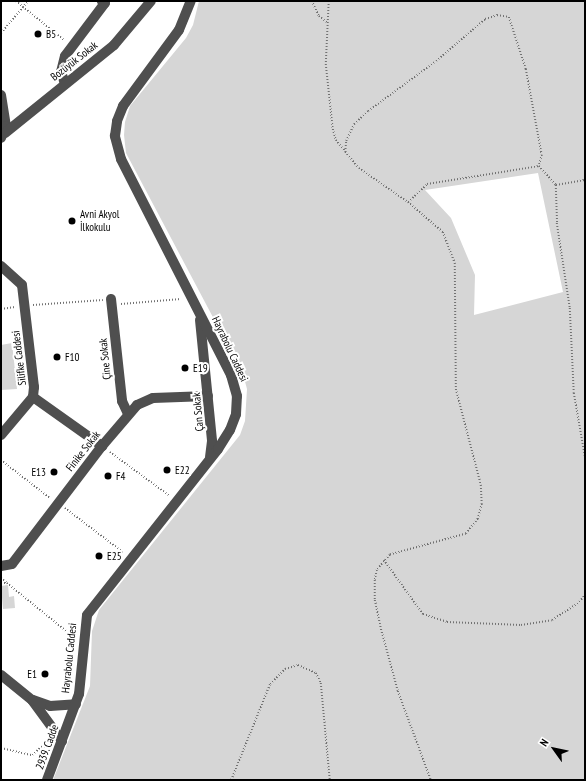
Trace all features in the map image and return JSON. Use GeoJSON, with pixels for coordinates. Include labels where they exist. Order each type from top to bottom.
{"type":"FeatureCollection","features":[{"type":"Feature","properties":{"kind":"street"},"geometry":{"type":"LineString","coordinates":[[65,84],[62,66],[71,46],[105,4],[102,1]]}},
{"type":"Feature","properties":{"kind":"street","name":"Bozüyük Sokak"},"geometry":{"type":"LineString","coordinates":[[3,136],[118,41],[151,1]]}},
{"type":"Feature","properties":{"kind":"street","name":"Hayrabolu Caddesi"},"geometry":{"type":"LineString","coordinates":[[69,722],[76,704],[81,683],[84,626],[89,610],[208,462],[230,430],[237,400],[231,375],[121,159],[115,136],[117,120],[123,106],[179,30],[191,1]]}},
{"type":"Feature","properties":{"kind":"street"},"geometry":{"type":"LineString","coordinates":[[1,95],[6,115],[3,136]]}},
{"type":"Feature","properties":{"kind":"street","name":"Silifke Caddesi"},"geometry":{"type":"LineString","coordinates":[[1,266],[20,282],[25,306],[34,387],[33,396],[102,446]]}},
{"type":"Feature","properties":{"kind":"street","name":"Çine Sokak"},"geometry":{"type":"LineString","coordinates":[[111,302],[122,401],[128,414]]}},
{"type":"Feature","properties":{"kind":"street","name":"Çan Sokak"},"geometry":{"type":"LineString","coordinates":[[199,312],[212,441],[208,462]]}},
{"type":"Feature","properties":{"kind":"street"},"geometry":{"type":"LineString","coordinates":[[1,435],[33,396]]}},
{"type":"Feature","properties":{"kind":"street","name":"Finike Sokak"},"geometry":{"type":"LineString","coordinates":[[1,566],[12,564],[128,414],[147,399],[208,396]]}},
{"type":"Feature","properties":{"kind":"street"},"geometry":{"type":"LineString","coordinates":[[1,675],[32,700],[60,745]]}},
{"type":"Feature","properties":{"kind":"street"},"geometry":{"type":"LineString","coordinates":[[32,700],[53,706],[76,704]]}},
{"type":"Feature","properties":{"kind":"street","name":"2939. Cadde"},"geometry":{"type":"LineString","coordinates":[[48,780],[69,722]]}},
{"type":"Feature","properties":{"kind":"path"},"geometry":{"type":"LineString","coordinates":[[16,1],[71,46]]}},
{"type":"Feature","properties":{"kind":"path"},"geometry":{"type":"LineString","coordinates":[[1,33],[28,1]]}},
{"type":"Feature","properties":{"kind":"path"},"geometry":{"type":"LineString","coordinates":[[312,1],[319,16],[328,23]]}},
{"type":"Feature","properties":{"kind":"path"},"geometry":{"type":"LineString","coordinates":[[329,1],[326,64],[333,129],[345,153],[376,182],[408,202],[444,232],[455,263],[457,286],[454,364],[456,389],[481,484],[482,504],[473,527],[466,534],[455,539],[403,550],[384,560],[377,570],[375,580],[375,600],[398,690],[431,780]]}},
{"type":"Feature","properties":{"kind":"path"},"geometry":{"type":"LineString","coordinates":[[345,153],[349,133],[368,111],[436,61],[485,19],[497,15],[509,17],[526,69],[542,155],[539,166]]}},
{"type":"Feature","properties":{"kind":"path"},"geometry":{"type":"LineString","coordinates":[[539,166],[556,185],[556,224],[570,308],[574,394],[585,456]]}},
{"type":"Feature","properties":{"kind":"path"},"geometry":{"type":"LineString","coordinates":[[408,202],[419,188],[427,184],[539,166]]}},
{"type":"Feature","properties":{"kind":"path"},"geometry":{"type":"LineString","coordinates":[[556,185],[585,180]]}},
{"type":"Feature","properties":{"kind":"path"},"geometry":{"type":"LineString","coordinates":[[1,308],[192,298]]}},
{"type":"Feature","properties":{"kind":"path"},"geometry":{"type":"LineString","coordinates":[[102,446],[177,501]]}},
{"type":"Feature","properties":{"kind":"path"},"geometry":{"type":"LineString","coordinates":[[384,560],[423,614],[447,622],[520,626],[552,620],[577,604],[585,595]]}},
{"type":"Feature","properties":{"kind":"path"},"geometry":{"type":"LineString","coordinates":[[1,578],[83,644]]}},
{"type":"Feature","properties":{"kind":"path"},"geometry":{"type":"LineString","coordinates":[[1,583],[7,583]]}},
{"type":"Feature","properties":{"kind":"path"},"geometry":{"type":"LineString","coordinates":[[231,780],[270,684],[285,668],[298,665],[316,673],[321,683],[330,780]]}},
{"type":"Feature","properties":{"kind":"path"},"geometry":{"type":"LineString","coordinates":[[1,748],[32,755],[46,744],[60,745]]}},
{"type":"Feature","properties":{"kind":"shaded area"},"geometry":{"type":"Polygon","coordinates":[[[199,1],[585,1],[585,780],[53,780],[90,686],[92,631],[99,610],[240,435],[245,421],[247,389],[243,374],[126,153],[124,135],[125,122],[130,106],[186,38],[193,25],[199,1]],[[538,173],[425,190],[451,218],[475,275],[474,315],[563,292],[538,173]]]}},
{"type":"Feature","properties":{"kind":"shaded area"},"geometry":{"type":"Polygon","coordinates":[[[12,343],[17,389],[1,390],[1,345],[12,343]]]}},
{"type":"Feature","properties":{"kind":"shaded area"},"geometry":{"type":"Polygon","coordinates":[[[8,585],[9,597],[14,596],[15,608],[3,609],[1,586],[8,585]]]}},
{"type":"Feature","properties":{"kind":"place","name":"B5"},"geometry":{"type":"Point","coordinates":[38,34]}},
{"type":"Feature","properties":{"kind":"place","name":"Avni Akyol İlkokulu"},"geometry":{"type":"Point","coordinates":[72,221]}},
{"type":"Feature","properties":{"kind":"place","name":"F10"},"geometry":{"type":"Point","coordinates":[57,357]}},
{"type":"Feature","properties":{"kind":"place","name":"E19"},"geometry":{"type":"Point","coordinates":[185,368]}},
{"type":"Feature","properties":{"kind":"place","name":"E22"},"geometry":{"type":"Point","coordinates":[167,470]}},
{"type":"Feature","properties":{"kind":"place","name":"E13"},"geometry":{"type":"Point","coordinates":[54,472]}},
{"type":"Feature","properties":{"kind":"place","name":"F4"},"geometry":{"type":"Point","coordinates":[108,476]}},
{"type":"Feature","properties":{"kind":"place","name":"E25"},"geometry":{"type":"Point","coordinates":[99,556]}},
{"type":"Feature","properties":{"kind":"place","name":"E1"},"geometry":{"type":"Point","coordinates":[45,674]}}]}
